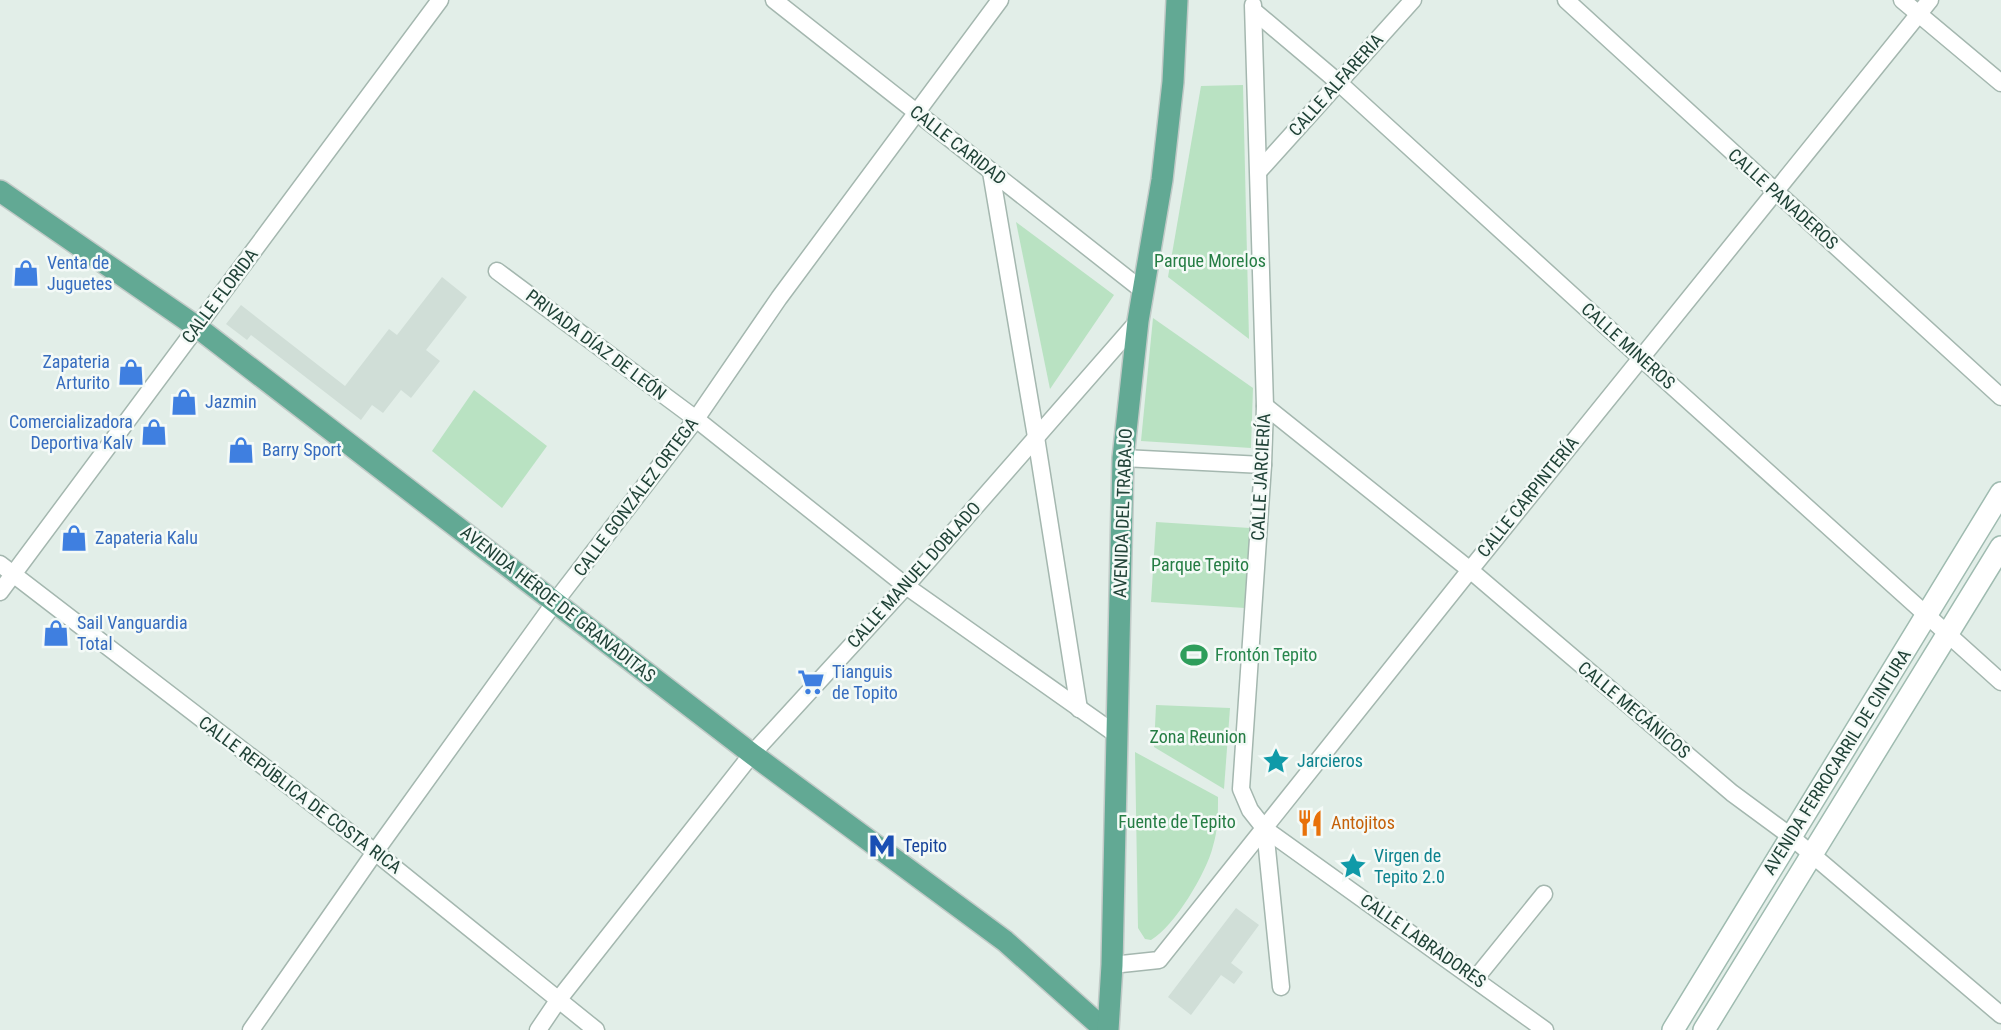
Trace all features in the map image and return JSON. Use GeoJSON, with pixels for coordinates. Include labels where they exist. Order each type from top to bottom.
{"type":"FeatureCollection","features":[{"type":"Feature","properties":{"kind":"main road","name":"AVENIDA DEL TRABAJO"},"geometry":{"type":"LineString","coordinates":[[1107,1030],[1112,965],[1123,458],[1142,290],[1162,180],[1173,82],[1177,0]]}},
{"type":"Feature","properties":{"kind":"main road","name":"AVENIDA HÉROE DE GRANADITAS"},"geometry":{"type":"LineString","coordinates":[[0,191],[197,327],[751,754],[1005,941],[1107,1030]]}},
{"type":"Feature","properties":{"kind":"street","name":"CALLE FLORIDA"},"geometry":{"type":"LineString","coordinates":[[0,592],[7,570],[197,327],[440,0]]}},
{"type":"Feature","properties":{"kind":"street","name":"CALLE CARIDAD"},"geometry":{"type":"LineString","coordinates":[[774,0],[1142,290]]}},
{"type":"Feature","properties":{"kind":"street","name":"CALLE GONZÁLEZ ORTEGA"},"geometry":{"type":"LineString","coordinates":[[251,1030],[555,602],[696,419],[779,298],[1000,0]]}},
{"type":"Feature","properties":{"kind":"street","name":"CALLE ALFARERIA"},"geometry":{"type":"LineString","coordinates":[[1259,171],[1413,0]]}},
{"type":"Feature","properties":{"kind":"street","name":"CALLE PANADEROS"},"geometry":{"type":"LineString","coordinates":[[1566,0],[2001,397]]}},
{"type":"Feature","properties":{"kind":"street"},"geometry":{"type":"LineString","coordinates":[[1902,0],[2001,83]]}},
{"type":"Feature","properties":{"kind":"street","name":"CALLE CARPINTERÍA"},"geometry":{"type":"LineString","coordinates":[[1112,965],[1159,960],[1930,0]]}},
{"type":"Feature","properties":{"kind":"street","name":"CALLE MINEROS"},"geometry":{"type":"LineString","coordinates":[[1253,5],[2001,682]]}},
{"type":"Feature","properties":{"kind":"street","name":"CALLE JARCIERÍA"},"geometry":{"type":"LineString","coordinates":[[1253,5],[1265,407],[1241,789],[1250,810],[1265,829],[1281,987]]}},
{"type":"Feature","properties":{"kind":"street"},"geometry":{"type":"LineString","coordinates":[[991,172],[1079,709]]}},
{"type":"Feature","properties":{"kind":"street","name":"PRIVADA DÍAZ DE LEÓN"},"geometry":{"type":"LineString","coordinates":[[497,271],[696,419],[906,586],[1117,735]]}},
{"type":"Feature","properties":{"kind":"street","name":"CALLE MANUEL DOBLADO"},"geometry":{"type":"LineString","coordinates":[[538,1030],[559,999],[751,754],[906,586],[1138,321]]}},
{"type":"Feature","properties":{"kind":"street","name":"CALLE MECÁNICOS"},"geometry":{"type":"LineString","coordinates":[[1265,407],[1470,570],[1732,793],[1789,835],[2001,1015]]}},
{"type":"Feature","properties":{"kind":"street"},"geometry":{"type":"LineString","coordinates":[[1123,458],[1263,465]]}},
{"type":"Feature","properties":{"kind":"street","name":"AVENIDA FERROCARRIL DE CINTURA"},"geometry":{"type":"LineString","coordinates":[[1673,1030],[1789,835],[1928,615],[2001,493]]}},
{"type":"Feature","properties":{"kind":"street","name":"AVENIDA FERROCARRIL DE CINTURA"},"geometry":{"type":"LineString","coordinates":[[1704,1030],[2001,547]]}},
{"type":"Feature","properties":{"kind":"street","name":"CALLE REPÚBLICA DE COSTA RICA"},"geometry":{"type":"LineString","coordinates":[[7,570],[375,852],[596,1030]]}},
{"type":"Feature","properties":{"kind":"street"},"geometry":{"type":"LineString","coordinates":[[1879,694],[1903,708]]}},
{"type":"Feature","properties":{"kind":"street","name":"CALLE LABRADORES"},"geometry":{"type":"LineString","coordinates":[[1265,829],[1545,1030]]}},
{"type":"Feature","properties":{"kind":"street"},"geometry":{"type":"LineString","coordinates":[[1476,978],[1544,894]]}},
{"type":"Feature","properties":{"kind":"shaded area"},"geometry":{"type":"Polygon","coordinates":[[[442,277],[467,297],[426,350],[440,361],[411,398],[401,390],[383,413],[372,405],[361,420],[251,335],[247,340],[226,324],[241,305],[345,386],[389,329],[397,335],[442,277]]]}},
{"type":"Feature","properties":{"kind":"shaded area"},"geometry":{"type":"Polygon","coordinates":[[[1236,908],[1259,925],[1231,963],[1243,972],[1234,984],[1221,975],[1191,1015],[1168,997],[1236,908]]]}},
{"type":"Feature","properties":{"kind":"green space","name":"Parque Morelos"},"geometry":{"type":"Polygon","coordinates":[[[1243,85],[1249,339],[1168,277],[1201,86],[1243,85]]]}},
{"type":"Feature","properties":{"kind":"green space"},"geometry":{"type":"Polygon","coordinates":[[[1016,222],[1114,295],[1050,389],[1016,222]]]}},
{"type":"Feature","properties":{"kind":"green space","name":"Parque Morelos"},"geometry":{"type":"Polygon","coordinates":[[[1153,318],[1253,388],[1251,448],[1141,441],[1153,318]]]}},
{"type":"Feature","properties":{"kind":"green space"},"geometry":{"type":"Polygon","coordinates":[[[474,390],[547,446],[502,508],[432,451],[474,390]]]}},
{"type":"Feature","properties":{"kind":"green space","name":"Parque Tepito"},"geometry":{"type":"Polygon","coordinates":[[[1156,522],[1250,528],[1245,608],[1151,602],[1156,522]]]}},
{"type":"Feature","properties":{"kind":"green space","name":"Zona Reunion"},"geometry":{"type":"Polygon","coordinates":[[[1156,705],[1230,708],[1224,789],[1154,747],[1156,705]]]}},
{"type":"Feature","properties":{"kind":"green space","name":"Fuente de Tepito"},"geometry":{"type":"Polygon","coordinates":[[[1135,752],[1218,797],[1216,834],[1204,870],[1170,923],[1151,940],[1145,939],[1138,928],[1135,752]]]}},
{"type":"Feature","properties":{"kind":"place","name":"Venta de Juguetes"},"geometry":{"type":"Point","coordinates":[26,273]}},
{"type":"Feature","properties":{"kind":"place","name":"Zapateria Arturito"},"geometry":{"type":"Point","coordinates":[131,372]}},
{"type":"Feature","properties":{"kind":"place","name":"Jazmin"},"geometry":{"type":"Point","coordinates":[184,402]}},
{"type":"Feature","properties":{"kind":"place","name":"Comercializadora Deportiva Kalv"},"geometry":{"type":"Point","coordinates":[154,432]}},
{"type":"Feature","properties":{"kind":"place","name":"Barry Sport"},"geometry":{"type":"Point","coordinates":[241,450]}},
{"type":"Feature","properties":{"kind":"place","name":"Zapateria Kalu"},"geometry":{"type":"Point","coordinates":[74,538]}},
{"type":"Feature","properties":{"kind":"place","name":"Sail Vanguardia Total"},"geometry":{"type":"Point","coordinates":[56,633]}},
{"type":"Feature","properties":{"kind":"place","name":"Frontón Tepito"},"geometry":{"type":"Point","coordinates":[1194,655]}},
{"type":"Feature","properties":{"kind":"place","name":"Tianguis de Topito"},"geometry":{"type":"Point","coordinates":[811,682]}},
{"type":"Feature","properties":{"kind":"place","name":"Jarcieros"},"geometry":{"type":"Point","coordinates":[1276,761]}},
{"type":"Feature","properties":{"kind":"place","name":"Antojitos"},"geometry":{"type":"Point","coordinates":[1310,823]}},
{"type":"Feature","properties":{"kind":"place","name":"Tepito"},"geometry":{"type":"Point","coordinates":[882,846]}},
{"type":"Feature","properties":{"kind":"place","name":"Virgen de Tepito 2.0"},"geometry":{"type":"Point","coordinates":[1353,866]}}]}
